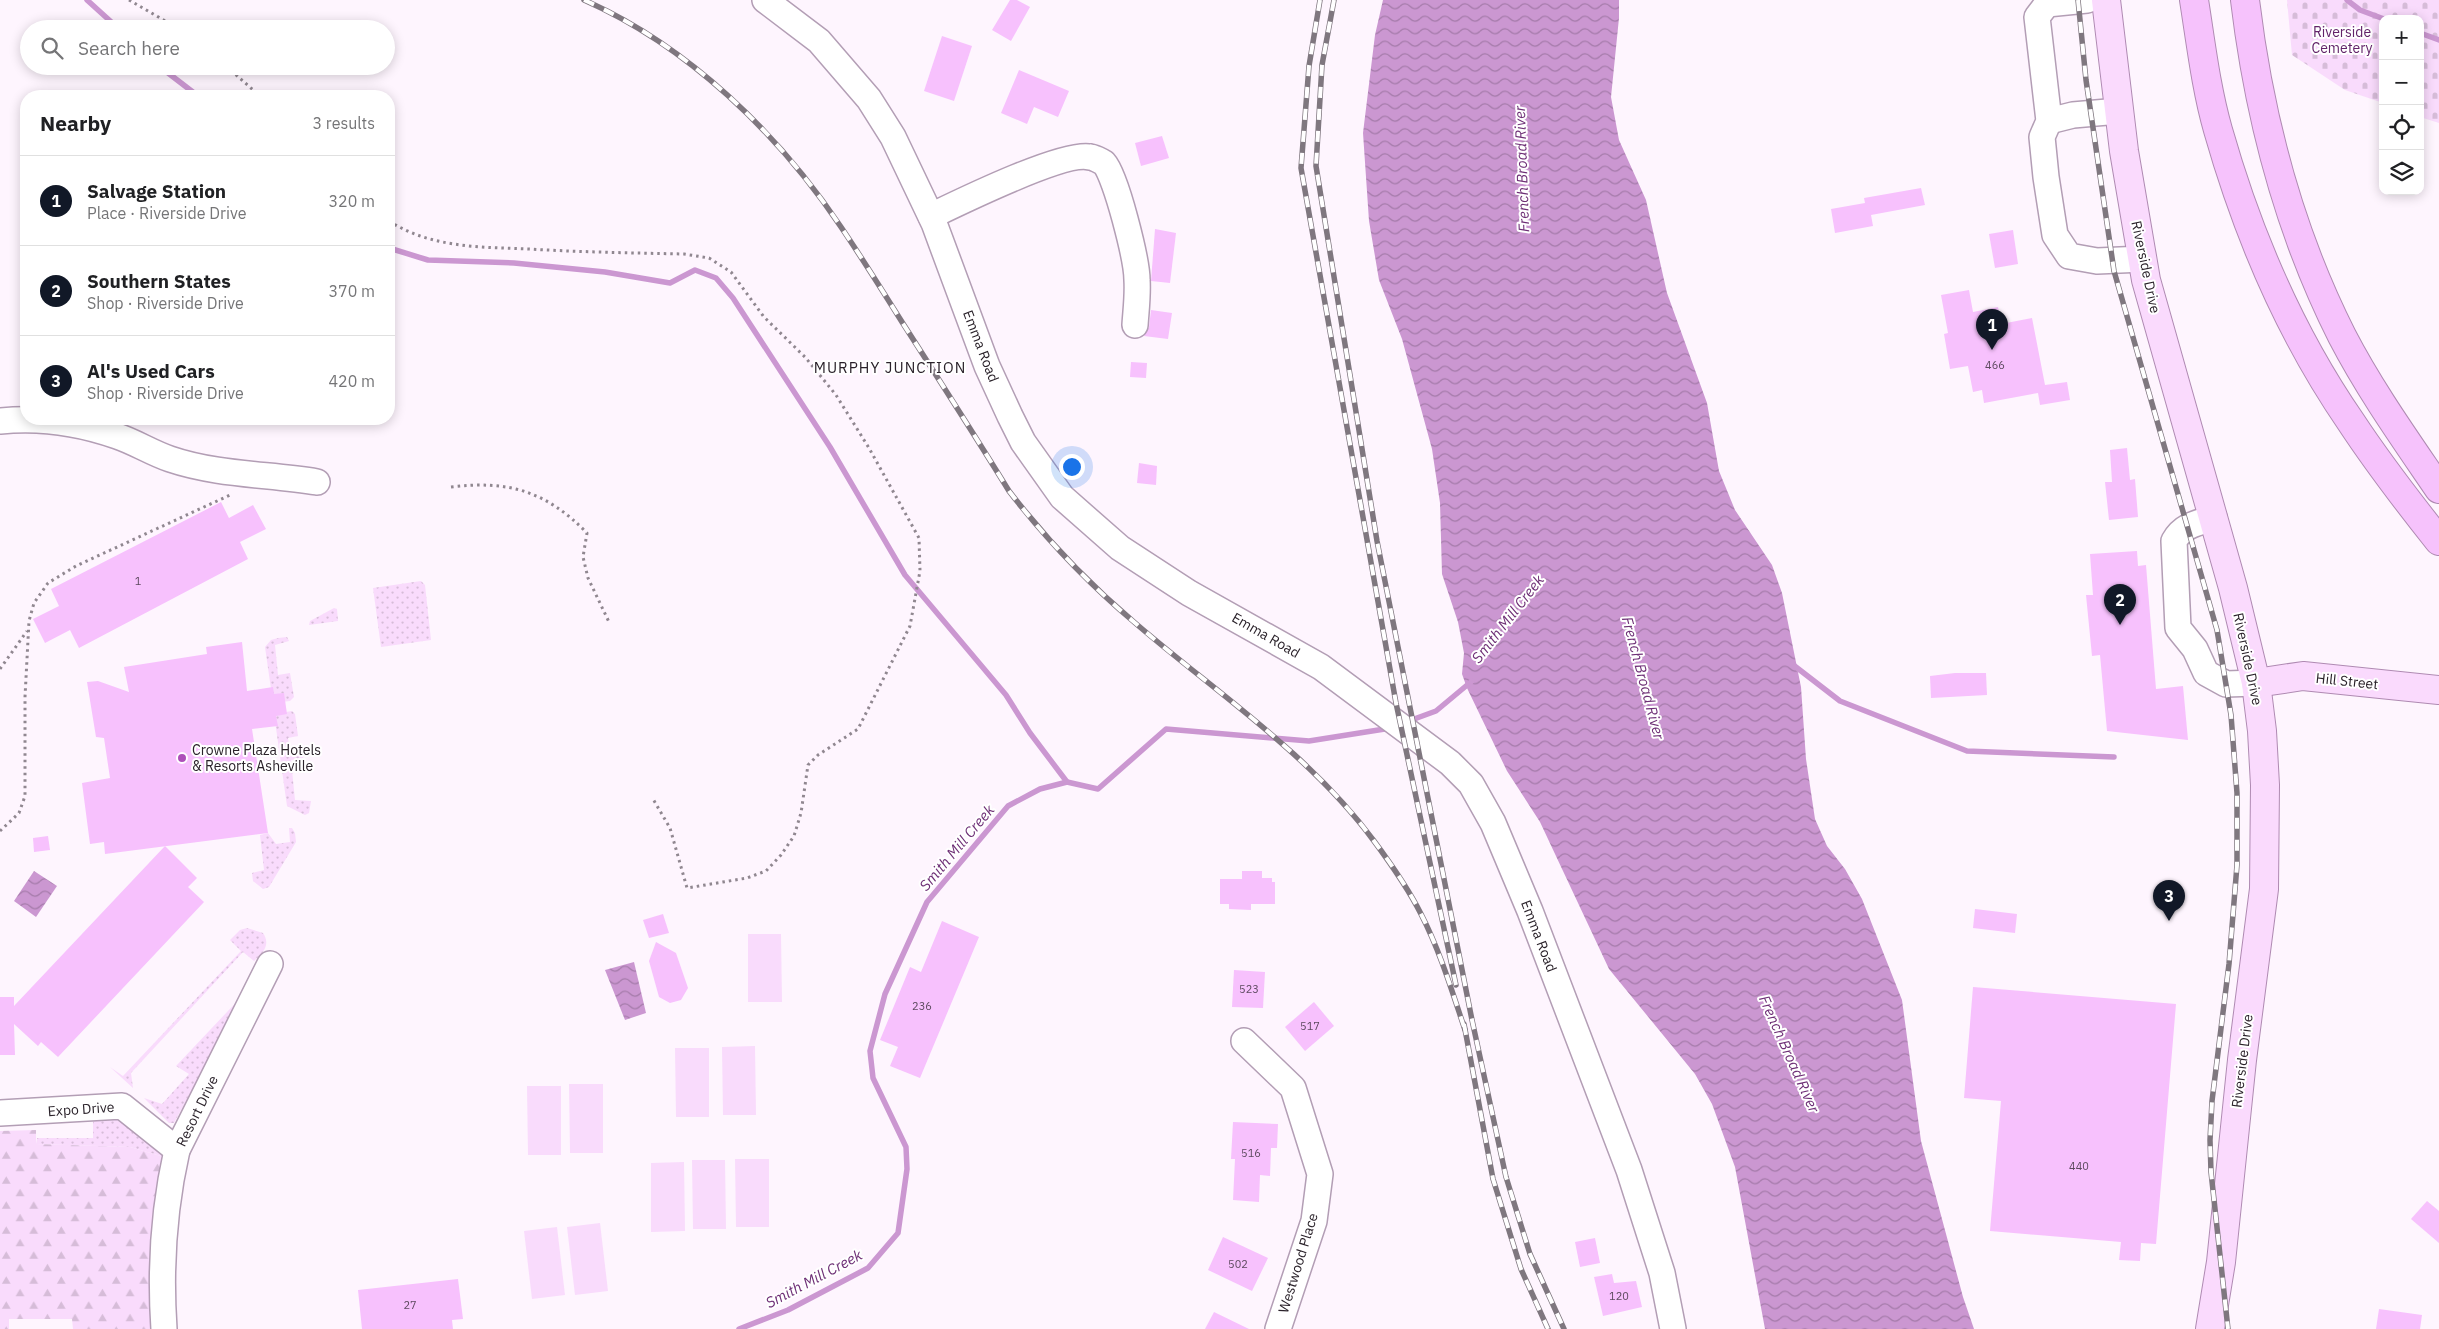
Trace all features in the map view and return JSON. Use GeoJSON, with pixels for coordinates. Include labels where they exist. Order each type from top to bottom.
{"type":"FeatureCollection","features":[{"type":"Feature","properties":{"kind":"highway"},"geometry":{"type":"LineString","coordinates":[[2194,0],[2204,66],[2218,129],[2243,207],[2275,285],[2309,352],[2350,422],[2439,541]]}},
{"type":"Feature","properties":{"kind":"highway"},"geometry":{"type":"LineString","coordinates":[[2245,0],[2252,60],[2264,117],[2283,191],[2311,265],[2342,335],[2378,400],[2439,489]]}},
{"type":"Feature","properties":{"kind":"main road","name":"Riverside Drive"},"geometry":{"type":"LineString","coordinates":[[2106,0],[2119,111],[2149,290],[2214,518],[2256,683],[2265,785],[2264,889],[2242,1060],[2221,1262],[2210,1329]]}},
{"type":"Feature","properties":{"kind":"main road","name":"Hill Street"},"geometry":{"type":"LineString","coordinates":[[2256,683],[2303,676],[2439,690]]}},
{"type":"Feature","properties":{"kind":"street","name":"Emma Road"},"geometry":{"type":"LineString","coordinates":[[765,0],[819,41],[869,99],[893,137],[931,216],[987,366],[1010,416],[1023,442],[1062,497],[1120,548],[1190,592],[1321,667],[1431,751],[1450,763],[1472,784],[1493,823],[1530,911],[1629,1170],[1662,1273],[1673,1329]]}},
{"type":"Feature","properties":{"kind":"street"},"geometry":{"type":"LineString","coordinates":[[2087,0],[2047,4],[2037,17],[2050,121],[2042,136],[2055,235],[2068,256],[2096,261],[2143,258]]}},
{"type":"Feature","properties":{"kind":"street"},"geometry":{"type":"LineString","coordinates":[[2050,121],[2073,115],[2119,111]]}},
{"type":"Feature","properties":{"kind":"street"},"geometry":{"type":"LineString","coordinates":[[931,216],[981,192],[1074,157],[1090,157],[1104,163],[1112,180],[1130,239],[1137,278],[1135,325]]}},
{"type":"Feature","properties":{"kind":"street"},"geometry":{"type":"LineString","coordinates":[[0,421],[20,420]]}},
{"type":"Feature","properties":{"kind":"street"},"geometry":{"type":"LineString","coordinates":[[74,425],[117,436],[170,459],[223,471],[317,482]]}},
{"type":"Feature","properties":{"kind":"street"},"geometry":{"type":"LineString","coordinates":[[2214,518],[2188,526],[2179,532],[2174,541],[2178,628],[2195,649],[2206,673],[2226,684],[2256,683]]}},
{"type":"Feature","properties":{"kind":"street","name":"Resort Drive"},"geometry":{"type":"LineString","coordinates":[[164,1329],[161,1289],[171,1175],[177,1150],[270,964]]}},
{"type":"Feature","properties":{"kind":"street","name":"Westwood Place"},"geometry":{"type":"LineString","coordinates":[[1244,1041],[1293,1088],[1320,1174],[1314,1221],[1278,1329]]}},
{"type":"Feature","properties":{"kind":"street","name":"Expo Drive"},"geometry":{"type":"LineString","coordinates":[[0,1113],[122,1106],[177,1150]]}},
{"type":"Feature","properties":{"kind":"path"},"geometry":{"type":"LineString","coordinates":[[129,0],[164,20]]}},
{"type":"Feature","properties":{"kind":"path"},"geometry":{"type":"LineString","coordinates":[[236,75],[253,90]]}},
{"type":"Feature","properties":{"kind":"path"},"geometry":{"type":"LineString","coordinates":[[395,225],[404,231],[434,241],[475,247],[684,254],[709,258],[720,264],[731,272],[764,317],[805,357],[836,395],[869,448],[919,538],[920,572],[910,626],[858,729],[818,755],[808,765],[801,813],[794,836],[781,855],[766,871],[726,883],[687,888],[670,828],[653,799]]}},
{"type":"Feature","properties":{"kind":"path"},"geometry":{"type":"LineString","coordinates":[[451,487],[480,483],[507,485],[537,497],[567,513],[588,533],[583,557],[588,578],[609,622]]}},
{"type":"Feature","properties":{"kind":"path"},"geometry":{"type":"LineString","coordinates":[[0,831],[18,813],[24,796],[25,697],[29,629],[34,602],[48,583],[76,566],[227,495],[234,494]]}},
{"type":"Feature","properties":{"kind":"path"},"geometry":{"type":"LineString","coordinates":[[0,669],[29,629]]}},
{"type":"Feature","properties":{"kind":"green space","name":"Riverside Cemetery"},"geometry":{"type":"Polygon","coordinates":[[[2287,0],[2439,0],[2439,123],[2424,118],[2424,15],[2379,15],[2379,102],[2345,90],[2292,55],[2287,0]]]}},
{"type":"Feature","properties":{"kind":"green space"},"geometry":{"type":"Polygon","coordinates":[[[421,581],[425,585],[431,640],[381,647],[373,588],[421,581]]]}},
{"type":"Feature","properties":{"kind":"green space"},"geometry":{"type":"Polygon","coordinates":[[[334,608],[337,609],[338,621],[309,625],[310,621],[334,608]]]}},
{"type":"Feature","properties":{"kind":"green space"},"geometry":{"type":"Polygon","coordinates":[[[287,637],[289,641],[275,645],[278,675],[290,673],[294,697],[290,701],[273,703],[265,647],[271,640],[287,637]]]}},
{"type":"Feature","properties":{"kind":"green space"},"geometry":{"type":"Polygon","coordinates":[[[292,711],[295,714],[298,736],[288,738],[290,753],[301,753],[304,755],[303,758],[291,760],[295,800],[311,801],[309,813],[305,815],[287,806],[274,714],[292,711]]]}},
{"type":"Feature","properties":{"kind":"green space"},"geometry":{"type":"Polygon","coordinates":[[[289,828],[292,828],[295,833],[296,842],[269,887],[263,889],[253,881],[252,873],[264,870],[260,835],[268,833],[276,844],[290,842],[289,828]]]}},
{"type":"Feature","properties":{"kind":"green space"},"geometry":{"type":"Polygon","coordinates":[[[247,928],[263,933],[266,945],[263,952],[254,961],[243,952],[131,1073],[133,1088],[110,1067],[123,1076],[241,951],[230,940],[240,930],[247,928]]]}},
{"type":"Feature","properties":{"kind":"green space"},"geometry":{"type":"Polygon","coordinates":[[[748,934],[781,934],[782,1002],[748,1002],[748,934]]]}},
{"type":"Feature","properties":{"kind":"green space"},"geometry":{"type":"Polygon","coordinates":[[[244,994],[174,1123],[169,1123],[144,1098],[162,1104],[189,1074],[176,1066],[244,994]]]}},
{"type":"Feature","properties":{"kind":"green space"},"geometry":{"type":"Polygon","coordinates":[[[755,1046],[756,1115],[723,1115],[722,1047],[755,1046]]]}},
{"type":"Feature","properties":{"kind":"green space"},"geometry":{"type":"Polygon","coordinates":[[[675,1048],[709,1048],[709,1117],[676,1117],[675,1048]]]}},
{"type":"Feature","properties":{"kind":"green space"},"geometry":{"type":"Polygon","coordinates":[[[569,1084],[603,1084],[603,1153],[570,1153],[569,1084]]]}},
{"type":"Feature","properties":{"kind":"green space"},"geometry":{"type":"Polygon","coordinates":[[[527,1086],[561,1086],[561,1155],[528,1155],[527,1086]]]}},
{"type":"Feature","properties":{"kind":"green space"},"geometry":{"type":"Polygon","coordinates":[[[112,1111],[164,1157],[130,1147],[36,1144],[37,1138],[93,1138],[93,1117],[112,1111]]]}},
{"type":"Feature","properties":{"kind":"green space"},"geometry":{"type":"Polygon","coordinates":[[[36,1130],[36,1144],[130,1147],[164,1157],[162,1329],[73,1329],[72,1319],[9,1319],[9,1329],[0,1329],[0,1131],[36,1130]]]}},
{"type":"Feature","properties":{"kind":"green space"},"geometry":{"type":"Polygon","coordinates":[[[735,1159],[769,1159],[769,1227],[736,1227],[735,1159]]]}},
{"type":"Feature","properties":{"kind":"green space"},"geometry":{"type":"Polygon","coordinates":[[[692,1160],[725,1160],[726,1229],[693,1229],[692,1160]]]}},
{"type":"Feature","properties":{"kind":"green space"},"geometry":{"type":"Polygon","coordinates":[[[684,1162],[685,1231],[651,1232],[651,1163],[684,1162]]]}},
{"type":"Feature","properties":{"kind":"green space"},"geometry":{"type":"Polygon","coordinates":[[[600,1223],[608,1291],[575,1295],[567,1227],[600,1223]]]}},
{"type":"Feature","properties":{"kind":"green space"},"geometry":{"type":"Polygon","coordinates":[[[557,1227],[565,1295],[532,1299],[524,1231],[557,1227]]]}},
{"type":"Feature","properties":{"kind":"water","name":"French Broad River"},"geometry":{"type":"Polygon","coordinates":[[[1383,0],[1619,0],[1611,97],[1619,140],[1646,200],[1667,293],[1707,403],[1719,471],[1735,510],[1772,565],[1782,593],[1801,687],[1806,759],[1815,819],[1827,846],[1845,869],[1862,899],[1902,1000],[1921,1141],[1963,1297],[1974,1329],[1765,1329],[1735,1167],[1712,1104],[1695,1074],[1609,969],[1540,822],[1507,771],[1467,688],[1462,674],[1464,653],[1458,622],[1442,574],[1440,503],[1432,449],[1402,339],[1379,280],[1369,221],[1363,133],[1375,35],[1383,0]]]}},
{"type":"Feature","properties":{"kind":"water"},"geometry":{"type":"Polygon","coordinates":[[[34,871],[57,886],[36,917],[14,901],[34,871]]]}},
{"type":"Feature","properties":{"kind":"water"},"geometry":{"type":"Polygon","coordinates":[[[634,962],[646,1013],[625,1020],[605,970],[634,962]]]}},
{"type":"Feature","properties":{"kind":"building"},"geometry":{"type":"Polygon","coordinates":[[[1010,0],[1017,0],[1030,7],[1011,41],[992,30],[1010,0]]]}},
{"type":"Feature","properties":{"kind":"building"},"geometry":{"type":"Polygon","coordinates":[[[942,36],[972,46],[954,101],[924,91],[942,36]]]}},
{"type":"Feature","properties":{"kind":"building"},"geometry":{"type":"Polygon","coordinates":[[[1019,70],[1069,91],[1058,117],[1034,107],[1027,124],[1001,113],[1019,70]]]}},
{"type":"Feature","properties":{"kind":"building"},"geometry":{"type":"Polygon","coordinates":[[[1162,136],[1169,158],[1141,166],[1135,143],[1162,136]]]}},
{"type":"Feature","properties":{"kind":"building"},"geometry":{"type":"Polygon","coordinates":[[[1921,188],[1925,205],[1871,215],[1873,226],[1835,233],[1831,209],[1865,203],[1864,198],[1921,188]]]}},
{"type":"Feature","properties":{"kind":"building"},"geometry":{"type":"Polygon","coordinates":[[[1155,229],[1176,233],[1170,283],[1151,281],[1155,229]]]}},
{"type":"Feature","properties":{"kind":"building"},"geometry":{"type":"Polygon","coordinates":[[[2013,230],[2018,264],[1995,268],[1989,234],[2013,230]]]}},
{"type":"Feature","properties":{"kind":"building"},"geometry":{"type":"Polygon","coordinates":[[[1969,290],[1973,312],[1998,307],[2001,324],[2032,318],[2045,385],[2067,382],[2070,400],[2040,405],[2038,393],[1984,403],[1982,390],[1973,392],[1968,366],[1950,369],[1944,334],[1948,333],[1941,295],[1969,290]]]}},
{"type":"Feature","properties":{"kind":"building"},"geometry":{"type":"Polygon","coordinates":[[[1151,310],[1172,313],[1168,339],[1144,336],[1149,327],[1151,310]]]}},
{"type":"Feature","properties":{"kind":"building"},"geometry":{"type":"Polygon","coordinates":[[[1131,362],[1147,363],[1146,378],[1130,377],[1131,362]]]}},
{"type":"Feature","properties":{"kind":"building"},"geometry":{"type":"Polygon","coordinates":[[[2127,448],[2130,480],[2135,479],[2138,517],[2109,520],[2105,482],[2112,482],[2110,450],[2127,448]]]}},
{"type":"Feature","properties":{"kind":"building"},"geometry":{"type":"Polygon","coordinates":[[[1139,463],[1157,466],[1156,485],[1137,483],[1139,463]]]}},
{"type":"Feature","properties":{"kind":"building"},"geometry":{"type":"Polygon","coordinates":[[[221,502],[229,518],[253,505],[266,529],[240,542],[248,559],[79,648],[70,630],[45,643],[33,619],[59,606],[51,589],[221,502]]]}},
{"type":"Feature","properties":{"kind":"building"},"geometry":{"type":"Polygon","coordinates":[[[2137,551],[2138,566],[2146,565],[2156,689],[2183,686],[2188,740],[2107,731],[2100,655],[2092,656],[2086,595],[2093,595],[2090,554],[2137,551]]]}},
{"type":"Feature","properties":{"kind":"building","name":"Crowne Plaza Hotels & Resorts Asheville"},"geometry":{"type":"Polygon","coordinates":[[[242,642],[247,691],[273,687],[274,694],[284,693],[287,714],[276,716],[278,726],[252,729],[268,833],[105,854],[104,842],[90,844],[82,783],[110,778],[104,738],[96,737],[87,682],[98,681],[129,692],[124,667],[207,654],[206,647],[242,642]]]}},
{"type":"Feature","properties":{"kind":"building"},"geometry":{"type":"Polygon","coordinates":[[[1955,673],[1986,673],[1987,695],[1931,698],[1930,676],[1955,673]]]}},
{"type":"Feature","properties":{"kind":"building"},"geometry":{"type":"Polygon","coordinates":[[[48,836],[50,850],[34,852],[33,838],[48,836]]]}},
{"type":"Feature","properties":{"kind":"building"},"geometry":{"type":"Polygon","coordinates":[[[165,846],[197,878],[188,887],[204,902],[58,1057],[41,1042],[38,1046],[14,1024],[15,1055],[0,1055],[0,997],[14,997],[14,1006],[165,846]]]}},
{"type":"Feature","properties":{"kind":"building"},"geometry":{"type":"Polygon","coordinates":[[[1242,871],[1262,871],[1262,878],[1272,878],[1272,882],[1275,882],[1275,904],[1251,904],[1251,910],[1229,909],[1229,904],[1220,904],[1220,879],[1242,879],[1242,871]]]}},
{"type":"Feature","properties":{"kind":"building"},"geometry":{"type":"Polygon","coordinates":[[[1975,909],[2017,914],[2015,933],[1973,928],[1975,909]]]}},
{"type":"Feature","properties":{"kind":"building"},"geometry":{"type":"Polygon","coordinates":[[[663,914],[669,933],[649,938],[643,920],[663,914]]]}},
{"type":"Feature","properties":{"kind":"building"},"geometry":{"type":"Polygon","coordinates":[[[942,921],[979,937],[920,1078],[890,1066],[898,1047],[880,1040],[910,967],[921,972],[942,921]]]}},
{"type":"Feature","properties":{"kind":"building"},"geometry":{"type":"Polygon","coordinates":[[[656,942],[676,953],[688,988],[681,1000],[670,1003],[659,997],[649,961],[656,942]]]}},
{"type":"Feature","properties":{"kind":"building"},"geometry":{"type":"Polygon","coordinates":[[[1234,970],[1265,972],[1263,1008],[1232,1007],[1234,970]]]}},
{"type":"Feature","properties":{"kind":"building"},"geometry":{"type":"Polygon","coordinates":[[[1973,987],[2176,1004],[2156,1244],[2141,1243],[2140,1261],[2119,1260],[2121,1242],[1990,1231],[2001,1101],[1964,1098],[1973,987]]]}},
{"type":"Feature","properties":{"kind":"building"},"geometry":{"type":"Polygon","coordinates":[[[1314,1002],[1334,1026],[1305,1051],[1285,1027],[1314,1002]]]}},
{"type":"Feature","properties":{"kind":"building"},"geometry":{"type":"Polygon","coordinates":[[[1233,1122],[1278,1124],[1277,1148],[1271,1148],[1270,1176],[1260,1175],[1259,1202],[1233,1200],[1235,1159],[1231,1159],[1233,1122]]]}},
{"type":"Feature","properties":{"kind":"building"},"geometry":{"type":"Polygon","coordinates":[[[2427,1201],[2439,1211],[2439,1243],[2411,1219],[2427,1201]]]}},
{"type":"Feature","properties":{"kind":"building"},"geometry":{"type":"Polygon","coordinates":[[[1223,1237],[1268,1258],[1252,1291],[1208,1270],[1223,1237]]]}},
{"type":"Feature","properties":{"kind":"building"},"geometry":{"type":"Polygon","coordinates":[[[1595,1238],[1600,1263],[1580,1267],[1575,1242],[1595,1238]]]}},
{"type":"Feature","properties":{"kind":"building"},"geometry":{"type":"Polygon","coordinates":[[[1612,1274],[1614,1283],[1636,1281],[1642,1307],[1603,1316],[1594,1277],[1612,1274]]]}},
{"type":"Feature","properties":{"kind":"building"},"geometry":{"type":"Polygon","coordinates":[[[458,1279],[463,1319],[452,1320],[453,1329],[362,1329],[358,1290],[458,1279]]]}},
{"type":"Feature","properties":{"kind":"building"},"geometry":{"type":"Polygon","coordinates":[[[2379,1309],[2422,1315],[2420,1329],[2376,1329],[2379,1309]]]}},
{"type":"Feature","properties":{"kind":"building"},"geometry":{"type":"Polygon","coordinates":[[[1214,1312],[1249,1329],[1205,1329],[1214,1312]]]}},
{"type":"Feature","properties":{"kind":"waterway"},"geometry":{"type":"LineString","coordinates":[[87,0],[109,20]]}},
{"type":"Feature","properties":{"kind":"waterway"},"geometry":{"type":"LineString","coordinates":[[2347,0],[2360,10],[2379,17]]}},
{"type":"Feature","properties":{"kind":"waterway"},"geometry":{"type":"LineString","coordinates":[[2424,34],[2439,40]]}},
{"type":"Feature","properties":{"kind":"waterway"},"geometry":{"type":"LineString","coordinates":[[171,75],[190,90]]}},
{"type":"Feature","properties":{"kind":"waterway"},"geometry":{"type":"LineString","coordinates":[[395,250],[428,260],[514,263],[605,272],[670,283],[695,270],[716,278],[733,298],[830,447],[905,575],[1006,695],[1030,733],[1067,782]]}},
{"type":"Feature","properties":{"kind":"waterway"},"geometry":{"type":"LineString","coordinates":[[1792,664],[1840,701],[1967,751],[2114,757]]}},
{"type":"Feature","properties":{"kind":"waterway","name":"Smith Mill Creek"},"geometry":{"type":"LineString","coordinates":[[1406,722],[1436,711],[1472,681]]}},
{"type":"Feature","properties":{"kind":"waterway","name":"Smith Mill Creek"},"geometry":{"type":"LineString","coordinates":[[739,1329],[788,1310],[868,1268],[898,1233],[907,1169],[906,1147],[873,1078],[870,1051],[885,994],[927,902],[1008,806],[1040,789],[1067,782],[1098,789],[1166,729],[1309,741],[1391,728]]}},
{"type":"Feature","properties":{"kind":"railway"},"geometry":{"type":"LineString","coordinates":[[584,0],[622,19],[694,67],[759,126],[789,158],[841,227],[1009,491],[1038,526],[1100,592],[1291,751],[1348,809],[1387,858],[1416,904],[1440,957],[1465,1030]]}},
{"type":"Feature","properties":{"kind":"railway"},"geometry":{"type":"LineString","coordinates":[[1320,0],[1309,66],[1301,168],[1396,703],[1456,985]]}},
{"type":"Feature","properties":{"kind":"railway"},"geometry":{"type":"LineString","coordinates":[[1334,0],[1322,65],[1316,166],[1377,541],[1472,1020],[1506,1177],[1530,1254],[1564,1329]]}},
{"type":"Feature","properties":{"kind":"railway"},"geometry":{"type":"LineString","coordinates":[[2078,0],[2086,80],[2114,271],[2217,630],[2231,715],[2237,793],[2237,865],[2229,964],[2212,1101],[2210,1140],[2211,1172],[2228,1329]]}},
{"type":"Feature","properties":{"kind":"railway"},"geometry":{"type":"LineString","coordinates":[[1464,1024],[1493,1179],[1521,1269],[1548,1329]]}},
{"type":"Feature","properties":{"kind":"place","name":"Salvage Station"},"geometry":{"type":"Point","coordinates":[1992,350]}},
{"type":"Feature","properties":{"kind":"place","name":"Southern States"},"geometry":{"type":"Point","coordinates":[2120,625]}},
{"type":"Feature","properties":{"kind":"place","name":"Crowne Plaza Hotels & Resorts Asheville"},"geometry":{"type":"Point","coordinates":[182,758]}},
{"type":"Feature","properties":{"kind":"place","name":"Al's Used Cars"},"geometry":{"type":"Point","coordinates":[2169,921]}},
{"type":"Feature","properties":{"kind":"district","name":"MURPHY JUNCTION"},"geometry":{"type":"Point","coordinates":[890,368]}}]}
